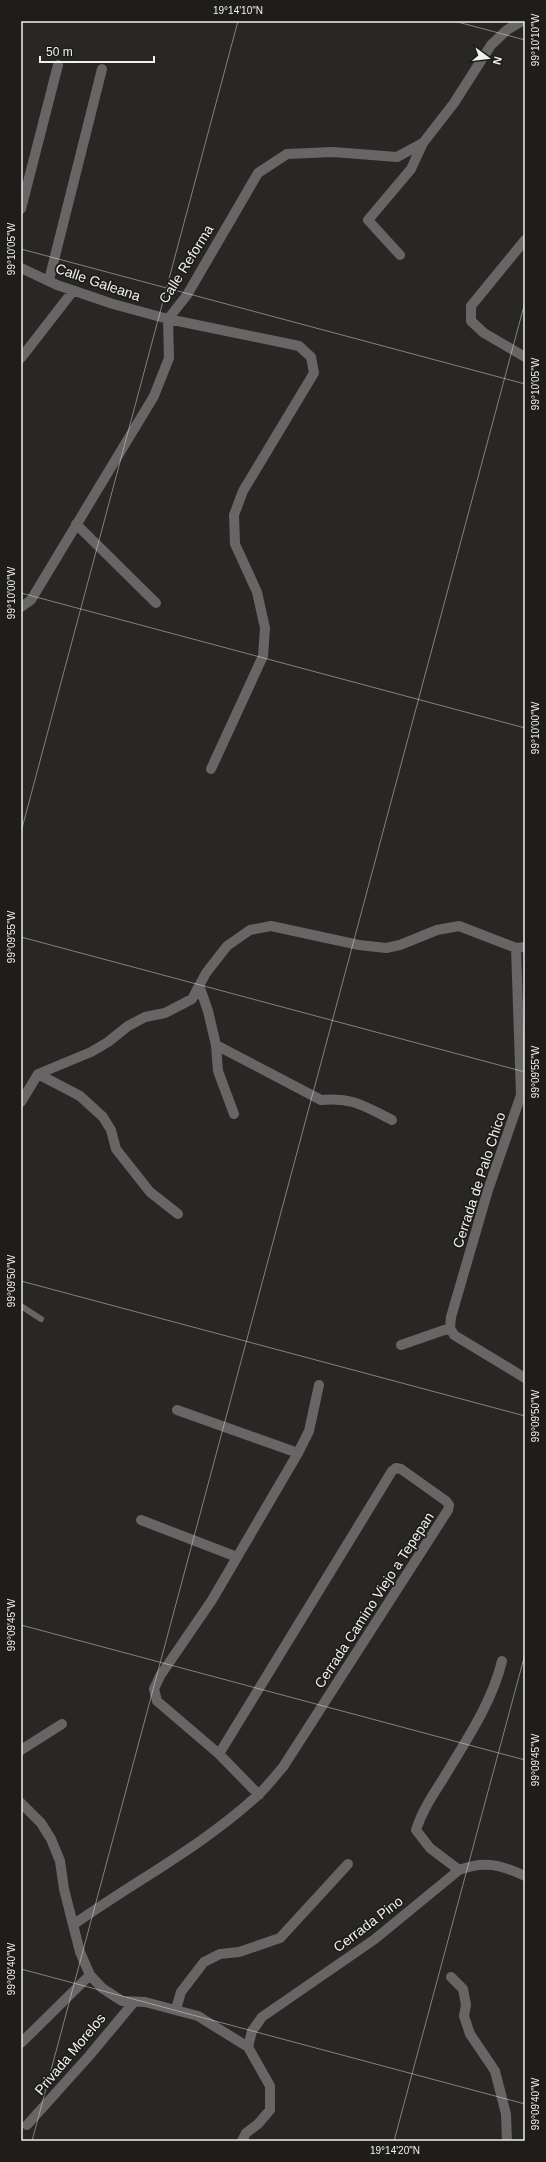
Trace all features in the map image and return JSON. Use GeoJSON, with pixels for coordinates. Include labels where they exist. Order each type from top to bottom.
{"type":"FeatureCollection","features":[{"type":"Feature","properties":{"kind":"street"},"geometry":{"type":"LineString","coordinates":[[400,255],[368,220],[411,169],[423,143],[454,103],[491,45],[507,30],[522,21]]}},
{"type":"Feature","properties":{"kind":"street"},"geometry":{"type":"LineString","coordinates":[[21,209],[58,65]]}},
{"type":"Feature","properties":{"kind":"street"},"geometry":{"type":"LineString","coordinates":[[49,280],[102,69]]}},
{"type":"Feature","properties":{"kind":"street","name":"Calle Reforma"},"geometry":{"type":"LineString","coordinates":[[21,607],[31,600],[154,396],[169,358],[168,319],[187,295],[258,173],[286,154],[333,152],[396,157],[423,143]]}},
{"type":"Feature","properties":{"kind":"street"},"geometry":{"type":"LineString","coordinates":[[525,240],[471,306],[471,321],[484,333],[525,357]]}},
{"type":"Feature","properties":{"kind":"street","name":"Calle Galeana"},"geometry":{"type":"LineString","coordinates":[[21,268],[73,290],[168,319],[300,346],[311,357],[314,373],[243,491],[234,515],[235,544],[257,592],[265,628],[263,656],[211,769]]}},
{"type":"Feature","properties":{"kind":"street"},"geometry":{"type":"LineString","coordinates":[[21,358],[73,290]]}},
{"type":"Feature","properties":{"kind":"street"},"geometry":{"type":"LineString","coordinates":[[76,524],[156,603]]}},
{"type":"Feature","properties":{"kind":"street"},"geometry":{"type":"LineString","coordinates":[[21,1102],[38,1074],[91,1052],[108,1042],[128,1026],[145,1017],[165,1013],[192,999],[200,988],[206,973],[227,946],[250,930],[271,926],[359,945],[386,948],[400,946],[437,930],[459,926],[520,948]]}},
{"type":"Feature","properties":{"kind":"street","name":"Cerrada de Palo Chico"},"geometry":{"type":"LineString","coordinates":[[450,1328],[451,1317],[488,1190],[523,1097],[520,948]]}},
{"type":"Feature","properties":{"kind":"street"},"geometry":{"type":"LineString","coordinates":[[200,988],[208,1011],[216,1045],[218,1071],[234,1114]]}},
{"type":"Feature","properties":{"kind":"street"},"geometry":{"type":"LineString","coordinates":[[216,1045],[321,1100],[351,1100],[392,1120]]}},
{"type":"Feature","properties":{"kind":"street"},"geometry":{"type":"LineString","coordinates":[[38,1074],[80,1096],[103,1117],[111,1130],[116,1149],[150,1192],[178,1214]]}},
{"type":"Feature","properties":{"kind":"street"},"geometry":{"type":"LineString","coordinates":[[401,1345],[450,1328],[454,1335],[525,1378]]}},
{"type":"Feature","properties":{"kind":"street"},"geometry":{"type":"LineString","coordinates":[[259,1794],[219,1754],[157,1701],[154,1689],[160,1676],[212,1600],[298,1453],[309,1432],[319,1385]]}},
{"type":"Feature","properties":{"kind":"street"},"geometry":{"type":"LineString","coordinates":[[177,1410],[298,1453]]}},
{"type":"Feature","properties":{"kind":"street","name":"Cerrada Camino Viejo a Tepepan"},"geometry":{"type":"LineString","coordinates":[[73,1925],[106,1902],[176,1859],[259,1794],[283,1767],[448,1510],[449,1505],[446,1501],[401,1469],[396,1468],[392,1471],[219,1754]]}},
{"type":"Feature","properties":{"kind":"street"},"geometry":{"type":"LineString","coordinates":[[141,1520],[237,1557]]}},
{"type":"Feature","properties":{"kind":"street"},"geometry":{"type":"LineString","coordinates":[[459,1870],[430,1848],[416,1830],[421,1814],[463,1745],[496,1682],[502,1661]]}},
{"type":"Feature","properties":{"kind":"street"},"geometry":{"type":"LineString","coordinates":[[21,1750],[62,1724]]}},
{"type":"Feature","properties":{"kind":"street"},"geometry":{"type":"LineString","coordinates":[[21,1803],[41,1823],[51,1839],[60,1861],[64,1890],[80,1952],[90,1975],[102,1988],[122,2001],[145,2002],[198,2016],[248,2047],[270,2086],[270,2110],[258,2124],[246,2133],[242,2141]]}},
{"type":"Feature","properties":{"kind":"street"},"geometry":{"type":"LineString","coordinates":[[176,2009],[182,1992],[204,1962],[220,1954],[239,1952],[280,1938],[348,1864]]}},
{"type":"Feature","properties":{"kind":"street","name":"Cerrada Pino"},"geometry":{"type":"LineString","coordinates":[[248,2047],[252,2031],[262,2017],[375,1939],[459,1870],[471,1866],[503,1866],[525,1876]]}},
{"type":"Feature","properties":{"kind":"street"},"geometry":{"type":"LineString","coordinates":[[21,2043],[90,1975]]}},
{"type":"Feature","properties":{"kind":"street"},"geometry":{"type":"LineString","coordinates":[[451,1977],[463,1989],[466,2005],[464,2016],[470,2034],[495,2071],[506,2114],[507,2141]]}},
{"type":"Feature","properties":{"kind":"street","name":"Privada Morelos"},"geometry":{"type":"LineString","coordinates":[[27,2125],[89,2056],[134,2002]]}},
{"type":"Feature","properties":{"kind":"lane"},"geometry":{"type":"LineString","coordinates":[[21,1306],[41,1319]]}}]}
